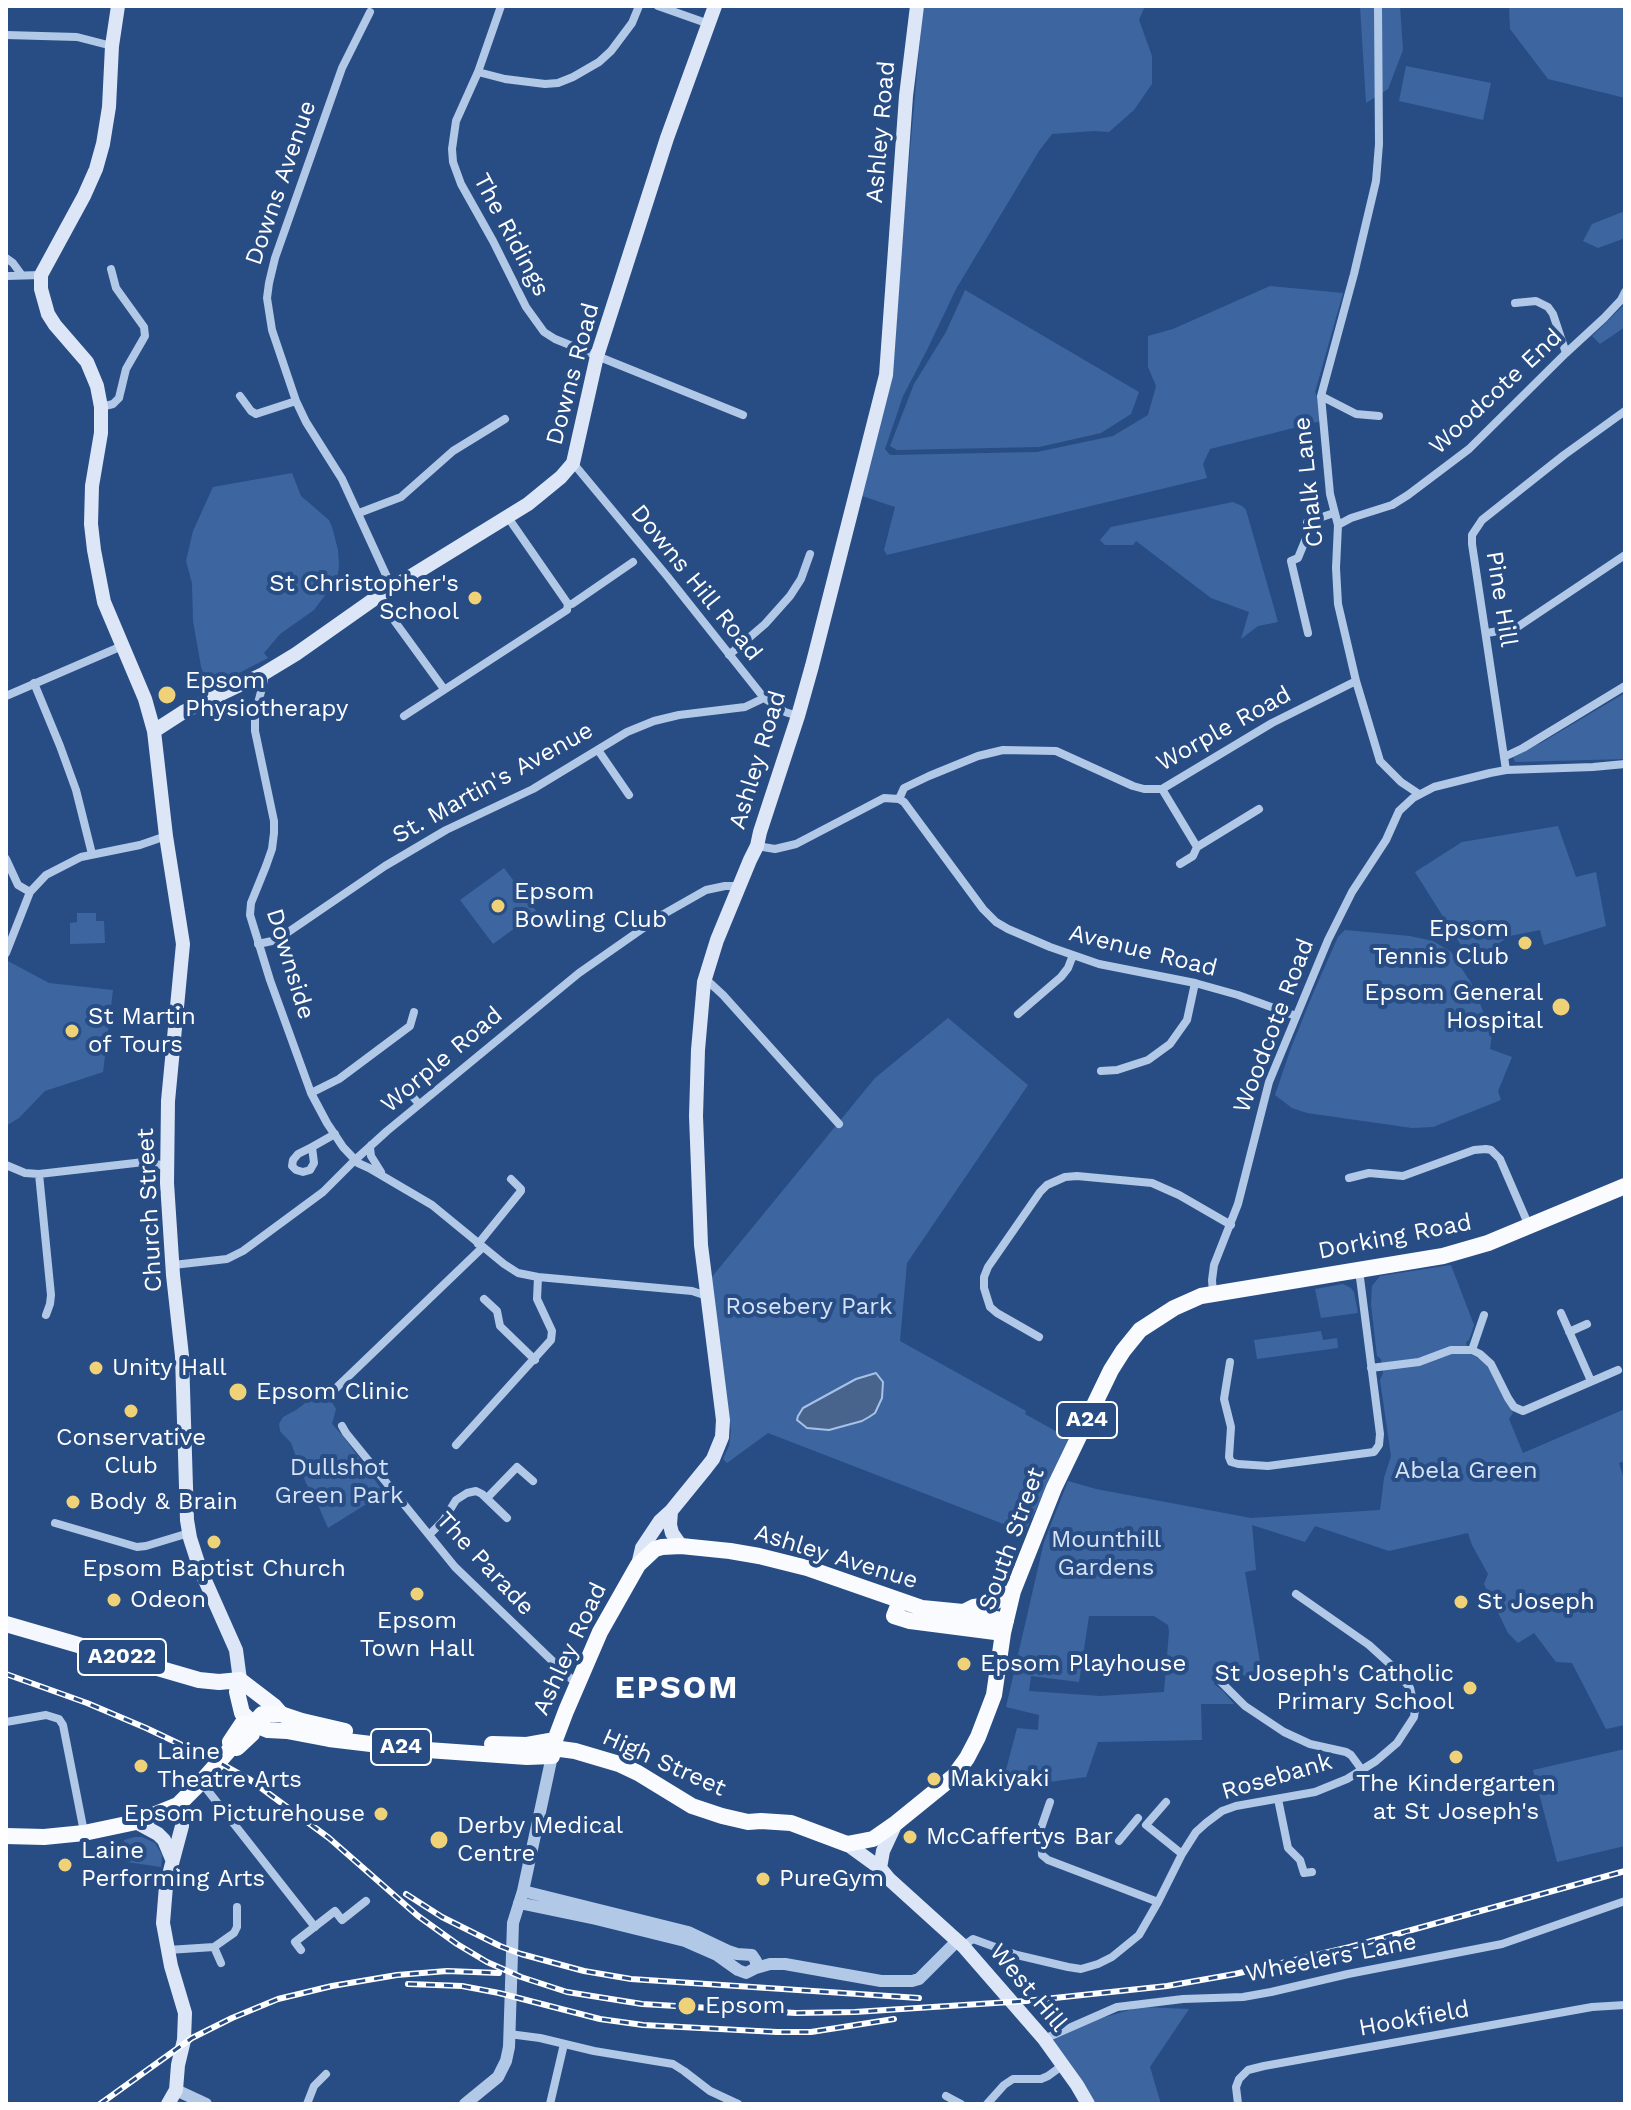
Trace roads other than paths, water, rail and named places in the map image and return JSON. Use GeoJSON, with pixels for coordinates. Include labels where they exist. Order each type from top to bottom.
{"type":"FeatureCollection","features":[{"type":"Feature","properties":{"kind":"highway","name":"Dorking Road"},"geometry":{"type":"LineString","coordinates":[[1213,1293],[1443,1256],[1488,1243],[1625,1186]]}},
{"type":"Feature","properties":{"kind":"highway","name":"South Street"},"geometry":{"type":"LineString","coordinates":[[847,1844],[873,1839],[896,1823],[954,1776],[967,1758],[994,1695],[1013,1591],[1054,1488],[1123,1351],[1140,1330],[1157,1319],[1193,1299],[1213,1293]]}},
{"type":"Feature","properties":{"kind":"highway","name":"Ashley Avenue"},"geometry":{"type":"LineString","coordinates":[[644,1559],[655,1549],[681,1546],[759,1556],[807,1568],[897,1608],[910,1621],[1004,1627]]}},
{"type":"Feature","properties":{"kind":"highway","name":"Ashley Road"},"geometry":{"type":"LineString","coordinates":[[553,1748],[600,1632],[644,1559]]}},
{"type":"Feature","properties":{"kind":"highway","name":"Ashley Avenue"},"geometry":{"type":"LineString","coordinates":[[963,1612],[989,1605],[1013,1591]]}},
{"type":"Feature","properties":{"kind":"highway","name":"Ashley Avenue"},"geometry":{"type":"LineString","coordinates":[[897,1608],[963,1612],[1004,1627]]}},
{"type":"Feature","properties":{"kind":"highway"},"geometry":{"type":"LineString","coordinates":[[6,1836],[44,1837],[84,1833],[177,1811],[231,1748],[230,1742],[242,1724],[253,1724],[262,1714],[281,1714]]}},
{"type":"Feature","properties":{"kind":"highway","name":"High Street"},"geometry":{"type":"LineString","coordinates":[[281,1714],[330,1728],[414,1739],[527,1745],[575,1751],[619,1764],[692,1806],[748,1822],[791,1823],[847,1844]]}},
{"type":"Feature","properties":{"kind":"highway","name":"High Street"},"geometry":{"type":"LineString","coordinates":[[253,1724],[268,1730],[413,1749],[527,1757],[553,1748]]}},
{"type":"Feature","properties":{"kind":"main road"},"geometry":{"type":"LineString","coordinates":[[41,275],[96,169],[109,107],[112,46],[118,6]]}},
{"type":"Feature","properties":{"kind":"main road","name":"Downs Road"},"geometry":{"type":"LineString","coordinates":[[154,731],[296,654],[377,597],[547,489],[573,463],[597,356],[667,138],[715,6]]}},
{"type":"Feature","properties":{"kind":"main road","name":"Ashley Road"},"geometry":{"type":"LineString","coordinates":[[644,1559],[642,1548],[660,1521],[713,1459],[722,1437],[723,1420],[702,1260],[696,1116],[704,982],[717,940],[757,846],[798,716],[886,375],[906,96],[917,6]]}},
{"type":"Feature","properties":{"kind":"main road","name":"Church Street"},"geometry":{"type":"LineString","coordinates":[[41,275],[43,302],[48,314],[87,362],[97,386],[101,433],[92,486],[91,524],[100,586],[110,620],[145,699],[154,731],[183,954],[173,1032],[167,1166],[182,1356],[189,1533],[200,1569],[236,1650],[240,1680]]}},
{"type":"Feature","properties":{"kind":"main road"},"geometry":{"type":"LineString","coordinates":[[671,1511],[672,1533],[681,1546]]}},
{"type":"Feature","properties":{"kind":"main road","name":"A2022"},"geometry":{"type":"LineString","coordinates":[[6,1624],[199,1680],[240,1680]]}},
{"type":"Feature","properties":{"kind":"main road"},"geometry":{"type":"LineString","coordinates":[[240,1680],[281,1714]]}},
{"type":"Feature","properties":{"kind":"main road"},"geometry":{"type":"LineString","coordinates":[[240,1680],[249,1691],[255,1710],[253,1724]]}},
{"type":"Feature","properties":{"kind":"main road"},"geometry":{"type":"LineString","coordinates":[[168,2104],[176,2090],[185,2013],[168,1950],[163,1911],[172,1859],[182,1826],[177,1811]]}},
{"type":"Feature","properties":{"kind":"main road"},"geometry":{"type":"LineString","coordinates":[[136,1822],[164,1840],[172,1859]]}},
{"type":"Feature","properties":{"kind":"main road"},"geometry":{"type":"LineString","coordinates":[[878,1866],[896,1823]]}},
{"type":"Feature","properties":{"kind":"main road"},"geometry":{"type":"LineString","coordinates":[[873,1839],[878,1866]]}},
{"type":"Feature","properties":{"kind":"main road","name":"West Hill"},"geometry":{"type":"LineString","coordinates":[[847,1844],[878,1866],[960,1943],[1044,2039],[1088,2104]]}},
{"type":"Feature","properties":{"kind":"street","name":"The Ridings"},"geometry":{"type":"LineString","coordinates":[[501,6],[478,72],[456,121],[452,149],[456,173],[535,322],[555,339],[743,415]]}},
{"type":"Feature","properties":{"kind":"street"},"geometry":{"type":"LineString","coordinates":[[478,72],[545,84],[573,77],[611,51],[632,23],[639,6]]}},
{"type":"Feature","properties":{"kind":"street"},"geometry":{"type":"LineString","coordinates":[[658,6],[709,24]]}},
{"type":"Feature","properties":{"kind":"street","name":"Chalk Lane"},"geometry":{"type":"LineString","coordinates":[[1378,6],[1379,144],[1376,181],[1321,396],[1330,494],[1338,525],[1338,604],[1356,681],[1380,761],[1419,794]]}},
{"type":"Feature","properties":{"kind":"street","name":"Downs Avenue"},"geometry":{"type":"LineString","coordinates":[[370,12],[342,68],[275,258],[267,298],[272,330],[296,401],[342,479],[392,588]]}},
{"type":"Feature","properties":{"kind":"street"},"geometry":{"type":"LineString","coordinates":[[6,35],[67,36],[112,46]]}},
{"type":"Feature","properties":{"kind":"street"},"geometry":{"type":"LineString","coordinates":[[6,258],[21,274]]}},
{"type":"Feature","properties":{"kind":"street"},"geometry":{"type":"LineString","coordinates":[[101,407],[113,404],[119,398],[126,369],[145,336],[144,327],[116,288],[111,269]]}},
{"type":"Feature","properties":{"kind":"street"},"geometry":{"type":"LineString","coordinates":[[6,276],[41,275]]}},
{"type":"Feature","properties":{"kind":"street","name":"Woodcote End"},"geometry":{"type":"LineString","coordinates":[[1338,525],[1400,500],[1469,449],[1604,318],[1625,292]]}},
{"type":"Feature","properties":{"kind":"street"},"geometry":{"type":"LineString","coordinates":[[1515,303],[1536,301],[1548,307],[1566,353]]}},
{"type":"Feature","properties":{"kind":"street"},"geometry":{"type":"LineString","coordinates":[[240,396],[256,414],[296,401]]}},
{"type":"Feature","properties":{"kind":"street"},"geometry":{"type":"LineString","coordinates":[[1321,396],[1356,414],[1379,416]]}},
{"type":"Feature","properties":{"kind":"street","name":"Pine Hill"},"geometry":{"type":"LineString","coordinates":[[1506,770],[1472,535],[1482,520],[1625,411]]}},
{"type":"Feature","properties":{"kind":"street"},"geometry":{"type":"LineString","coordinates":[[359,513],[401,497],[453,451],[505,419]]}},
{"type":"Feature","properties":{"kind":"street","name":"Downs Hill Road"},"geometry":{"type":"LineString","coordinates":[[573,463],[764,698],[785,712],[798,716]]}},
{"type":"Feature","properties":{"kind":"street"},"geometry":{"type":"LineString","coordinates":[[1308,633],[1291,561],[1298,558],[1307,536],[1307,522],[1334,513]]}},
{"type":"Feature","properties":{"kind":"street"},"geometry":{"type":"LineString","coordinates":[[404,716],[567,610],[568,604],[507,516]]}},
{"type":"Feature","properties":{"kind":"street"},"geometry":{"type":"LineString","coordinates":[[729,655],[765,624],[790,596],[801,579],[810,554]]}},
{"type":"Feature","properties":{"kind":"street"},"geometry":{"type":"LineString","coordinates":[[1487,633],[1516,628],[1625,555]]}},
{"type":"Feature","properties":{"kind":"street"},"geometry":{"type":"LineString","coordinates":[[568,604],[633,562]]}},
{"type":"Feature","properties":{"kind":"street"},"geometry":{"type":"LineString","coordinates":[[377,597],[444,689]]}},
{"type":"Feature","properties":{"kind":"street"},"geometry":{"type":"LineString","coordinates":[[6,696],[122,646]]}},
{"type":"Feature","properties":{"kind":"street","name":"Downside"},"geometry":{"type":"LineString","coordinates":[[263,674],[255,731],[274,833],[266,866],[249,909],[252,925],[311,1093],[335,1134],[355,1160]]}},
{"type":"Feature","properties":{"kind":"street","name":"Worple Road"},"geometry":{"type":"LineString","coordinates":[[757,846],[785,848],[796,844],[884,798],[899,799],[904,788],[929,776],[978,756],[1003,750],[1056,751],[1133,786],[1162,789],[1272,723],[1356,681]]}},
{"type":"Feature","properties":{"kind":"street"},"geometry":{"type":"LineString","coordinates":[[34,683],[76,790],[92,854]]}},
{"type":"Feature","properties":{"kind":"street"},"geometry":{"type":"LineString","coordinates":[[1504,757],[1625,686]]}},
{"type":"Feature","properties":{"kind":"street","name":"St. Martin's Avenue"},"geometry":{"type":"LineString","coordinates":[[258,944],[281,937],[385,866],[446,830],[533,789],[627,732],[654,721],[745,707],[764,698]]}},
{"type":"Feature","properties":{"kind":"street"},"geometry":{"type":"LineString","coordinates":[[598,750],[629,795]]}},
{"type":"Feature","properties":{"kind":"street"},"geometry":{"type":"LineString","coordinates":[[1419,794],[1434,787],[1506,770],[1625,764]]}},
{"type":"Feature","properties":{"kind":"street"},"geometry":{"type":"LineString","coordinates":[[1162,789],[1197,847]]}},
{"type":"Feature","properties":{"kind":"street","name":"Woodcote Road"},"geometry":{"type":"LineString","coordinates":[[1213,1293],[1214,1265],[1231,1225],[1269,1082],[1296,1016],[1352,892],[1380,851],[1399,811],[1419,794]]}},
{"type":"Feature","properties":{"kind":"street","name":"Avenue Road"},"geometry":{"type":"LineString","coordinates":[[899,799],[988,915],[1022,937],[1114,967],[1238,995],[1296,1016]]}},
{"type":"Feature","properties":{"kind":"street"},"geometry":{"type":"LineString","coordinates":[[1180,864],[1193,856],[1197,847],[1259,809]]}},
{"type":"Feature","properties":{"kind":"street"},"geometry":{"type":"LineString","coordinates":[[6,953],[30,892],[46,875],[92,854],[140,845],[166,836]]}},
{"type":"Feature","properties":{"kind":"street"},"geometry":{"type":"LineString","coordinates":[[6,859],[18,885],[30,892]]}},
{"type":"Feature","properties":{"kind":"street","name":"Worple Road"},"geometry":{"type":"LineString","coordinates":[[173,1265],[234,1257],[323,1192],[371,1145],[573,978],[662,915],[706,890],[740,886]]}},
{"type":"Feature","properties":{"kind":"street"},"geometry":{"type":"LineString","coordinates":[[1018,1014],[1061,977],[1073,955]]}},
{"type":"Feature","properties":{"kind":"street"},"geometry":{"type":"LineString","coordinates":[[704,982],[710,983],[723,995],[839,1124]]}},
{"type":"Feature","properties":{"kind":"street"},"geometry":{"type":"LineString","coordinates":[[1101,1071],[1117,1070],[1148,1060],[1170,1044],[1187,1020],[1195,983]]}},
{"type":"Feature","properties":{"kind":"street"},"geometry":{"type":"LineString","coordinates":[[311,1093],[339,1079],[410,1026],[414,1012]]}},
{"type":"Feature","properties":{"kind":"street"},"geometry":{"type":"LineString","coordinates":[[391,1099],[406,1089],[419,1104]]}},
{"type":"Feature","properties":{"kind":"street"},"geometry":{"type":"LineString","coordinates":[[312,1147],[335,1134]]}},
{"type":"Feature","properties":{"kind":"street"},"geometry":{"type":"LineString","coordinates":[[371,1145],[371,1156],[384,1176]]}},
{"type":"Feature","properties":{"kind":"street"},"geometry":{"type":"LineString","coordinates":[[1349,1178],[1369,1173],[1403,1176],[1474,1150],[1491,1150],[1500,1159],[1529,1226]]}},
{"type":"Feature","properties":{"kind":"street"},"geometry":{"type":"LineString","coordinates":[[355,1160],[432,1205],[518,1273],[692,1291],[707,1296]]}},
{"type":"Feature","properties":{"kind":"street"},"geometry":{"type":"LineString","coordinates":[[6,1165],[25,1173],[39,1174],[144,1162],[167,1166]]}},
{"type":"Feature","properties":{"kind":"street"},"geometry":{"type":"LineString","coordinates":[[39,1174],[51,1295],[46,1315]]}},
{"type":"Feature","properties":{"kind":"street"},"geometry":{"type":"LineString","coordinates":[[1039,1337],[990,1307],[984,1277],[1047,1185],[1065,1177],[1077,1176],[1152,1183],[1231,1225]]}},
{"type":"Feature","properties":{"kind":"street"},"geometry":{"type":"LineString","coordinates":[[326,1394],[332,1392],[480,1245],[521,1191],[511,1179]]}},
{"type":"Feature","properties":{"kind":"street"},"geometry":{"type":"LineString","coordinates":[[1230,1362],[1224,1399],[1231,1427],[1231,1462],[1254,1466],[1283,1465],[1370,1453],[1377,1449],[1380,1434],[1359,1270]]}},
{"type":"Feature","properties":{"kind":"street"},"geometry":{"type":"LineString","coordinates":[[456,1445],[548,1345],[552,1336],[537,1302],[538,1277]]}},
{"type":"Feature","properties":{"kind":"street"},"geometry":{"type":"LineString","coordinates":[[484,1299],[497,1311],[500,1326],[535,1360]]}},
{"type":"Feature","properties":{"kind":"street"},"geometry":{"type":"LineString","coordinates":[[1561,1313],[1591,1381]]}},
{"type":"Feature","properties":{"kind":"street"},"geometry":{"type":"LineString","coordinates":[[1472,1350],[1484,1315]]}},
{"type":"Feature","properties":{"kind":"street"},"geometry":{"type":"LineString","coordinates":[[1569,1332],[1587,1324]]}},
{"type":"Feature","properties":{"kind":"street"},"geometry":{"type":"LineString","coordinates":[[1371,1368],[1419,1362],[1451,1350],[1472,1350],[1491,1364],[1508,1398],[1518,1410],[1528,1410],[1618,1370]]}},
{"type":"Feature","properties":{"kind":"street","name":"The Parade"},"geometry":{"type":"LineString","coordinates":[[342,1426],[455,1567],[578,1684]]}},
{"type":"Feature","properties":{"kind":"street"},"geometry":{"type":"LineString","coordinates":[[487,1498],[517,1467],[533,1481]]}},
{"type":"Feature","properties":{"kind":"street"},"geometry":{"type":"LineString","coordinates":[[429,1535],[443,1521],[456,1500],[476,1491],[507,1518]]}},
{"type":"Feature","properties":{"kind":"street"},"geometry":{"type":"LineString","coordinates":[[55,1523],[137,1547],[189,1533]]}},
{"type":"Feature","properties":{"kind":"street","name":"Rosebank"},"geometry":{"type":"LineString","coordinates":[[960,1943],[973,1939],[1017,1955],[1068,1967],[1091,1968],[1112,1957],[1139,1935],[1196,1832],[1222,1811],[1315,1792],[1347,1779],[1389,1752],[1410,1724],[1415,1710],[1410,1688],[1369,1645],[1296,1594]]}},
{"type":"Feature","properties":{"kind":"street","name":"Rosebank"},"geometry":{"type":"LineString","coordinates":[[1218,1679],[1245,1706],[1273,1725],[1310,1744],[1346,1752],[1362,1770]]}},
{"type":"Feature","properties":{"kind":"street"},"geometry":{"type":"LineString","coordinates":[[6,1722],[46,1715],[55,1717],[63,1725],[84,1833]]}},
{"type":"Feature","properties":{"kind":"street"},"geometry":{"type":"LineString","coordinates":[[465,2104],[498,2077],[506,2061],[513,1923],[553,1748]]}},
{"type":"Feature","properties":{"kind":"street"},"geometry":{"type":"LineString","coordinates":[[201,1782],[315,1927]]}},
{"type":"Feature","properties":{"kind":"street"},"geometry":{"type":"LineString","coordinates":[[1278,1799],[1288,1848],[1300,1860],[1304,1873],[1312,1872]]}},
{"type":"Feature","properties":{"kind":"street"},"geometry":{"type":"LineString","coordinates":[[1050,1802],[1041,1828],[1042,1855],[1158,1902]]}},
{"type":"Feature","properties":{"kind":"street"},"geometry":{"type":"LineString","coordinates":[[1146,1825],[1166,1802]]}},
{"type":"Feature","properties":{"kind":"street"},"geometry":{"type":"LineString","coordinates":[[1119,1841],[1135,1816],[1179,1858]]}},
{"type":"Feature","properties":{"kind":"street"},"geometry":{"type":"LineString","coordinates":[[521,1897],[688,1932],[728,1951],[752,1955],[756,1968],[785,1964],[881,1981],[912,1981],[919,1979],[960,1943]]}},
{"type":"Feature","properties":{"kind":"street"},"geometry":{"type":"LineString","coordinates":[[301,1950],[295,1942],[335,1911],[342,1920],[366,1901]]}},
{"type":"Feature","properties":{"kind":"street","name":"Wheelers Lane"},"geometry":{"type":"LineString","coordinates":[[1044,2039],[1117,2007],[1183,1999],[1243,1997],[1502,1944],[1625,1901]]}},
{"type":"Feature","properties":{"kind":"street"},"geometry":{"type":"LineString","coordinates":[[168,1950],[214,1947],[234,1933],[237,1907]]}},
{"type":"Feature","properties":{"kind":"street"},"geometry":{"type":"LineString","coordinates":[[214,1947],[221,1963]]}},
{"type":"Feature","properties":{"kind":"street","name":"Hookfield"},"geometry":{"type":"LineString","coordinates":[[1238,2104],[1236,2087],[1248,2070],[1592,2007],[1625,2005]]}},
{"type":"Feature","properties":{"kind":"street"},"geometry":{"type":"LineString","coordinates":[[509,2034],[673,2064],[710,2091],[738,2104]]}},
{"type":"Feature","properties":{"kind":"street"},"geometry":{"type":"LineString","coordinates":[[550,2104],[564,2044]]}},
{"type":"Feature","properties":{"kind":"street","name":"West Hill"},"geometry":{"type":"LineString","coordinates":[[987,2104],[1013,2079],[1041,2079],[1063,2065]]}},
{"type":"Feature","properties":{"kind":"street"},"geometry":{"type":"LineString","coordinates":[[307,2104],[314,2086],[326,2074]]}},
{"type":"Feature","properties":{"kind":"street"},"geometry":{"type":"LineString","coordinates":[[176,2090],[206,2104]]}},
{"type":"Feature","properties":{"kind":"street"},"geometry":{"type":"LineString","coordinates":[[946,2096],[961,2104]]}},
{"type":"Feature","properties":{"kind":"railway"},"geometry":{"type":"LineString","coordinates":[[6,1674],[146,1728],[249,1779],[329,1838],[418,1916],[487,1962],[567,1992],[642,2004],[796,2013],[855,2012],[1026,2001],[1167,1986],[1235,1974],[1350,1947],[1625,1871]]}},
{"type":"Feature","properties":{"kind":"railway"},"geometry":{"type":"LineString","coordinates":[[406,1894],[442,1917],[500,1946],[584,1971],[631,1979],[919,1998]]}},
{"type":"Feature","properties":{"kind":"railway"},"geometry":{"type":"LineString","coordinates":[[100,2104],[192,2038],[278,1999],[397,1975],[447,1971],[499,1973]]}},
{"type":"Feature","properties":{"kind":"railway"},"geometry":{"type":"LineString","coordinates":[[408,1984],[462,1986],[600,2019],[643,2025],[811,2032],[894,2019]]}},
{"type":"Feature","properties":{"kind":"place","name":"St Christopher's School"},"geometry":{"type":"Point","coordinates":[475,598]}},
{"type":"Feature","properties":{"kind":"place","name":"Epsom Physiotherapy"},"geometry":{"type":"Point","coordinates":[167,695]}},
{"type":"Feature","properties":{"kind":"place","name":"Epsom Bowling Club"},"geometry":{"type":"Point","coordinates":[498,906]}},
{"type":"Feature","properties":{"kind":"place","name":"Epsom Tennis Club"},"geometry":{"type":"Point","coordinates":[1525,943]}},
{"type":"Feature","properties":{"kind":"place","name":"Epsom General Hospital"},"geometry":{"type":"Point","coordinates":[1561,1007]}},
{"type":"Feature","properties":{"kind":"place","name":"St Martin of Tours"},"geometry":{"type":"Point","coordinates":[72,1031]}},
{"type":"Feature","properties":{"kind":"place","name":"Unity Hall"},"geometry":{"type":"Point","coordinates":[96,1368]}},
{"type":"Feature","properties":{"kind":"place","name":"Epsom Clinic"},"geometry":{"type":"Point","coordinates":[238,1392]}},
{"type":"Feature","properties":{"kind":"place","name":"Conservative Club"},"geometry":{"type":"Point","coordinates":[131,1411]}},
{"type":"Feature","properties":{"kind":"place","name":"Body & Brain"},"geometry":{"type":"Point","coordinates":[73,1502]}},
{"type":"Feature","properties":{"kind":"place","name":"Epsom Baptist Church"},"geometry":{"type":"Point","coordinates":[214,1542]}},
{"type":"Feature","properties":{"kind":"place","name":"Epsom Town Hall"},"geometry":{"type":"Point","coordinates":[417,1594]}},
{"type":"Feature","properties":{"kind":"place","name":"Odeon"},"geometry":{"type":"Point","coordinates":[114,1600]}},
{"type":"Feature","properties":{"kind":"place","name":"St Joseph"},"geometry":{"type":"Point","coordinates":[1461,1602]}},
{"type":"Feature","properties":{"kind":"place","name":"Epsom Playhouse"},"geometry":{"type":"Point","coordinates":[964,1664]}},
{"type":"Feature","properties":{"kind":"place","name":"St Joseph's Catholic Primary School"},"geometry":{"type":"Point","coordinates":[1470,1688]}},
{"type":"Feature","properties":{"kind":"place","name":"The Kindergarten at St Joseph's"},"geometry":{"type":"Point","coordinates":[1456,1757]}},
{"type":"Feature","properties":{"kind":"place","name":"Laine Theatre Arts"},"geometry":{"type":"Point","coordinates":[141,1766]}},
{"type":"Feature","properties":{"kind":"place","name":"Makiyaki"},"geometry":{"type":"Point","coordinates":[934,1779]}},
{"type":"Feature","properties":{"kind":"place","name":"Epsom Picturehouse"},"geometry":{"type":"Point","coordinates":[381,1814]}},
{"type":"Feature","properties":{"kind":"place","name":"McCaffertys Bar"},"geometry":{"type":"Point","coordinates":[910,1837]}},
{"type":"Feature","properties":{"kind":"place","name":"Derby Medical Centre"},"geometry":{"type":"Point","coordinates":[439,1840]}},
{"type":"Feature","properties":{"kind":"place","name":"Laine Performing Arts"},"geometry":{"type":"Point","coordinates":[65,1865]}},
{"type":"Feature","properties":{"kind":"place","name":"PureGym"},"geometry":{"type":"Point","coordinates":[763,1879]}},
{"type":"Feature","properties":{"kind":"place","name":"Epsom"},"geometry":{"type":"Point","coordinates":[687,2006]}},
{"type":"Feature","properties":{"kind":"district","name":"EPSOM"},"geometry":{"type":"Point","coordinates":[677,1689]}},
{"type":"Feature","properties":{"kind":"park label","name":"Rosebery Park"},"geometry":{"type":"Point","coordinates":[809,1307]}},
{"type":"Feature","properties":{"kind":"park label","name":"Abela Green"},"geometry":{"type":"Point","coordinates":[1466,1471]}},
{"type":"Feature","properties":{"kind":"park label","name":"Dullshot Green Park"},"geometry":{"type":"Point","coordinates":[339,1482]}},
{"type":"Feature","properties":{"kind":"park label","name":"Mounthill Gardens"},"geometry":{"type":"Point","coordinates":[1106,1554]}}]}
